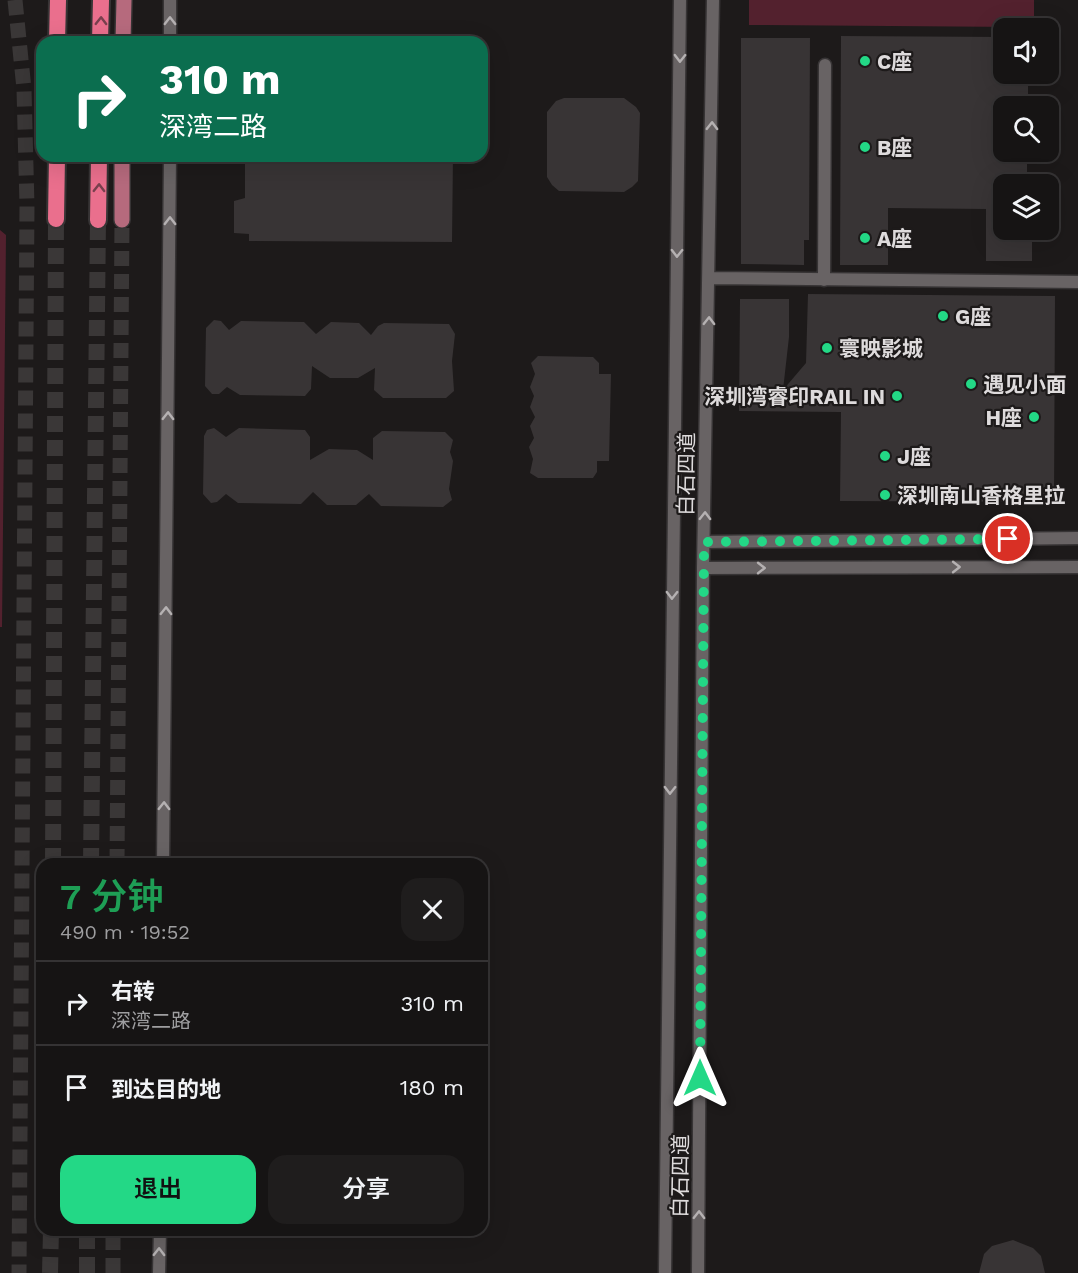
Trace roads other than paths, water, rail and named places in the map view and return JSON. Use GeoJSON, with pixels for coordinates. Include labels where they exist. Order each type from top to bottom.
{"type":"FeatureCollection","features":[{"type":"Feature","properties":{"kind":"highway"},"geometry":{"type":"LineString","coordinates":[[57,36],[58,0]]}},
{"type":"Feature","properties":{"kind":"highway"},"geometry":{"type":"LineString","coordinates":[[100,36],[101,0]]}},
{"type":"Feature","properties":{"kind":"highway"},"geometry":{"type":"LineString","coordinates":[[56,219],[57,162]]}},
{"type":"Feature","properties":{"kind":"highway"},"geometry":{"type":"LineString","coordinates":[[98,220],[99,162]]}},
{"type":"Feature","properties":{"kind":"main road"},"geometry":{"type":"LineString","coordinates":[[123,0],[123,36]]}},
{"type":"Feature","properties":{"kind":"main road"},"geometry":{"type":"LineString","coordinates":[[122,162],[122,220]]}},
{"type":"Feature","properties":{"kind":"street"},"geometry":{"type":"LineString","coordinates":[[170,0],[170,36]]}},
{"type":"Feature","properties":{"kind":"street","name":"白石四道"},"geometry":{"type":"LineString","coordinates":[[665,1273],[680,0]]}},
{"type":"Feature","properties":{"kind":"street","name":"白石四道"},"geometry":{"type":"LineString","coordinates":[[698,1273],[703,568],[710,278],[713,0]]}},
{"type":"Feature","properties":{"kind":"street"},"geometry":{"type":"LineString","coordinates":[[824,280],[825,64]]}},
{"type":"Feature","properties":{"kind":"street"},"geometry":{"type":"LineString","coordinates":[[163,858],[170,162]]}},
{"type":"Feature","properties":{"kind":"street"},"geometry":{"type":"LineString","coordinates":[[710,278],[1078,282]]}},
{"type":"Feature","properties":{"kind":"street"},"geometry":{"type":"LineString","coordinates":[[704,542],[1078,538]]}},
{"type":"Feature","properties":{"kind":"street"},"geometry":{"type":"LineString","coordinates":[[703,568],[1078,567]]}},
{"type":"Feature","properties":{"kind":"street"},"geometry":{"type":"LineString","coordinates":[[159,1273],[160,1236]]}},
{"type":"Feature","properties":{"kind":"tunnel"},"geometry":{"type":"LineString","coordinates":[[15,0],[24,89],[27,206],[19,1273]]}},
{"type":"Feature","properties":{"kind":"tunnel"},"geometry":{"type":"LineString","coordinates":[[53,858],[56,219]]}},
{"type":"Feature","properties":{"kind":"tunnel"},"geometry":{"type":"LineString","coordinates":[[91,858],[98,220]]}},
{"type":"Feature","properties":{"kind":"tunnel"},"geometry":{"type":"LineString","coordinates":[[117,858],[122,220]]}},
{"type":"Feature","properties":{"kind":"tunnel"},"geometry":{"type":"LineString","coordinates":[[50,1273],[51,1236]]}},
{"type":"Feature","properties":{"kind":"tunnel"},"geometry":{"type":"LineString","coordinates":[[87,1236],[87,1273]]}},
{"type":"Feature","properties":{"kind":"tunnel"},"geometry":{"type":"LineString","coordinates":[[113,1236],[113,1273]]}},
{"type":"Feature","properties":{"kind":"place","name":"C座"},"geometry":{"type":"Point","coordinates":[865,61]}},
{"type":"Feature","properties":{"kind":"place","name":"B座"},"geometry":{"type":"Point","coordinates":[865,147]}},
{"type":"Feature","properties":{"kind":"place","name":"A座"},"geometry":{"type":"Point","coordinates":[865,238]}},
{"type":"Feature","properties":{"kind":"place","name":"G座"},"geometry":{"type":"Point","coordinates":[943,316]}},
{"type":"Feature","properties":{"kind":"place","name":"寰映影城"},"geometry":{"type":"Point","coordinates":[827,348]}},
{"type":"Feature","properties":{"kind":"place","name":"遇见小面"},"geometry":{"type":"Point","coordinates":[971,384]}},
{"type":"Feature","properties":{"kind":"place","name":"深圳湾睿印RAIL IN"},"geometry":{"type":"Point","coordinates":[897,396]}},
{"type":"Feature","properties":{"kind":"place","name":"H座"},"geometry":{"type":"Point","coordinates":[1034,417]}},
{"type":"Feature","properties":{"kind":"place","name":"J座"},"geometry":{"type":"Point","coordinates":[885,456]}},
{"type":"Feature","properties":{"kind":"place","name":"深圳南山香格里拉"},"geometry":{"type":"Point","coordinates":[885,495]}}]}
